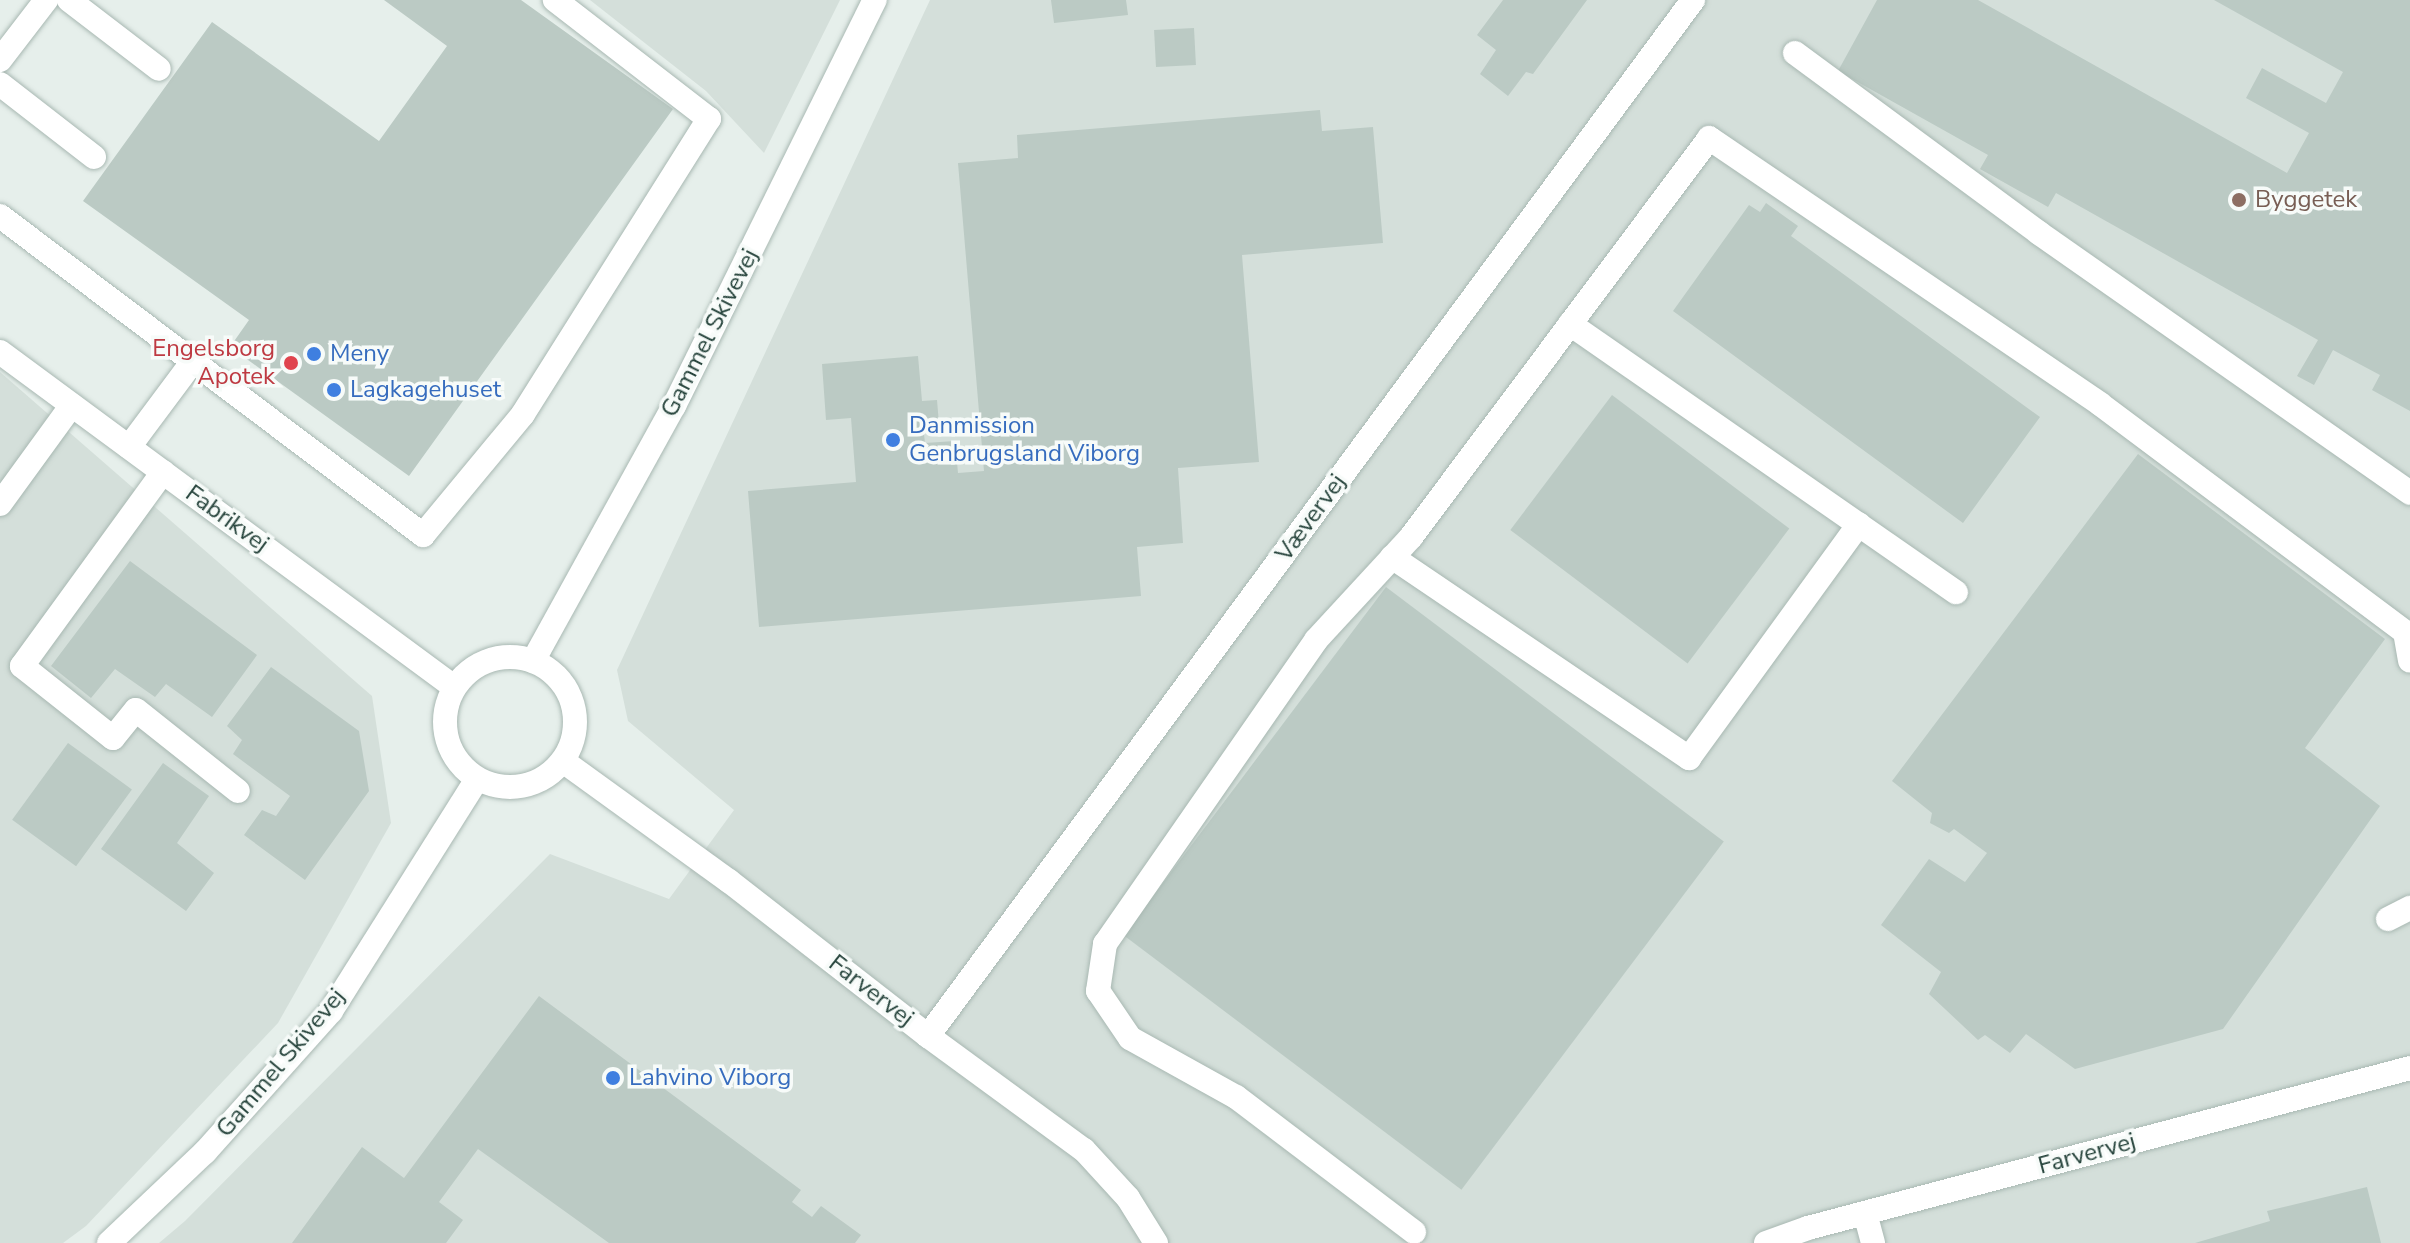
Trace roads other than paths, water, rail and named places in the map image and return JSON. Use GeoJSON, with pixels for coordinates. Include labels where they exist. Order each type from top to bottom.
{"type":"FeatureCollection","features":[{"type":"Feature","properties":{"kind":"street"},"geometry":{"type":"LineString","coordinates":[[0,60],[46,0]]}},
{"type":"Feature","properties":{"kind":"street"},"geometry":{"type":"LineString","coordinates":[[69,0],[159,69]]}},
{"type":"Feature","properties":{"kind":"street"},"geometry":{"type":"LineString","coordinates":[[0,216],[423,535],[523,414],[709,119],[555,0]]}},
{"type":"Feature","properties":{"kind":"street","name":"Gammel Skivevej"},"geometry":{"type":"LineString","coordinates":[[533,661],[674,406],[875,0]]}},
{"type":"Feature","properties":{"kind":"street","name":"Vævervej"},"geometry":{"type":"LineString","coordinates":[[928,1036],[1693,0]]}},
{"type":"Feature","properties":{"kind":"street"},"geometry":{"type":"LineString","coordinates":[[1795,53],[2039,233],[2410,493]]}},
{"type":"Feature","properties":{"kind":"street"},"geometry":{"type":"LineString","coordinates":[[0,84],[94,157]]}},
{"type":"Feature","properties":{"kind":"street"},"geometry":{"type":"LineString","coordinates":[[1414,1232],[1236,1097],[1130,1038],[1098,991],[1105,944],[1147,879],[1316,640],[1392,557],[1709,138],[2113,413],[2405,632],[2410,661]]}},
{"type":"Feature","properties":{"kind":"street"},"geometry":{"type":"LineString","coordinates":[[1570,324],[1956,592]]}},
{"type":"Feature","properties":{"kind":"street","name":"Fabrikvej"},"geometry":{"type":"LineString","coordinates":[[3,360],[72,405],[454,687]]}},
{"type":"Feature","properties":{"kind":"street"},"geometry":{"type":"LineString","coordinates":[[129,447],[193,361]]}},
{"type":"Feature","properties":{"kind":"street"},"geometry":{"type":"LineString","coordinates":[[0,504],[72,405]]}},
{"type":"Feature","properties":{"kind":"street"},"geometry":{"type":"LineString","coordinates":[[163,472],[22,666],[113,738],[136,710],[238,791]]}},
{"type":"Feature","properties":{"kind":"street"},"geometry":{"type":"LineString","coordinates":[[1392,557],[1689,758],[1859,524]]}},
{"type":"Feature","properties":{"kind":"street"},"geometry":{"type":"LineString","coordinates":[[519,657],[533,661],[551,671],[573,704],[576,724],[572,743],[563,761],[539,781],[523,787],[492,785],[477,779],[452,755],[446,738],[446,703],[463,675],[489,659],[519,657]]}},
{"type":"Feature","properties":{"kind":"street","name":"Farvervej"},"geometry":{"type":"LineString","coordinates":[[563,761],[729,881],[928,1036],[1084,1150],[1128,1198],[1156,1243]]}},
{"type":"Feature","properties":{"kind":"street","name":"Gammel Skivevej"},"geometry":{"type":"LineString","coordinates":[[109,1243],[205,1152],[331,1011],[477,779]]}},
{"type":"Feature","properties":{"kind":"street"},"geometry":{"type":"LineString","coordinates":[[2388,919],[2410,908]]}},
{"type":"Feature","properties":{"kind":"street","name":"Farvervej"},"geometry":{"type":"LineString","coordinates":[[1766,1243],[1865,1213],[2410,1068]]}},
{"type":"Feature","properties":{"kind":"street"},"geometry":{"type":"LineString","coordinates":[[1865,1213],[1873,1243]]}},
{"type":"Feature","properties":{"kind":"place","name":"Byggetek"},"geometry":{"type":"Point","coordinates":[2239,200]}},
{"type":"Feature","properties":{"kind":"place","name":"Meny"},"geometry":{"type":"Point","coordinates":[314,354]}},
{"type":"Feature","properties":{"kind":"place","name":"Engelsborg Apotek"},"geometry":{"type":"Point","coordinates":[291,363]}},
{"type":"Feature","properties":{"kind":"place","name":"Lagkagehuset"},"geometry":{"type":"Point","coordinates":[334,390]}},
{"type":"Feature","properties":{"kind":"place","name":"Danmission Genbrugsland Viborg"},"geometry":{"type":"Point","coordinates":[893,440]}},
{"type":"Feature","properties":{"kind":"place","name":"Lahvino Viborg"},"geometry":{"type":"Point","coordinates":[613,1078]}}]}
